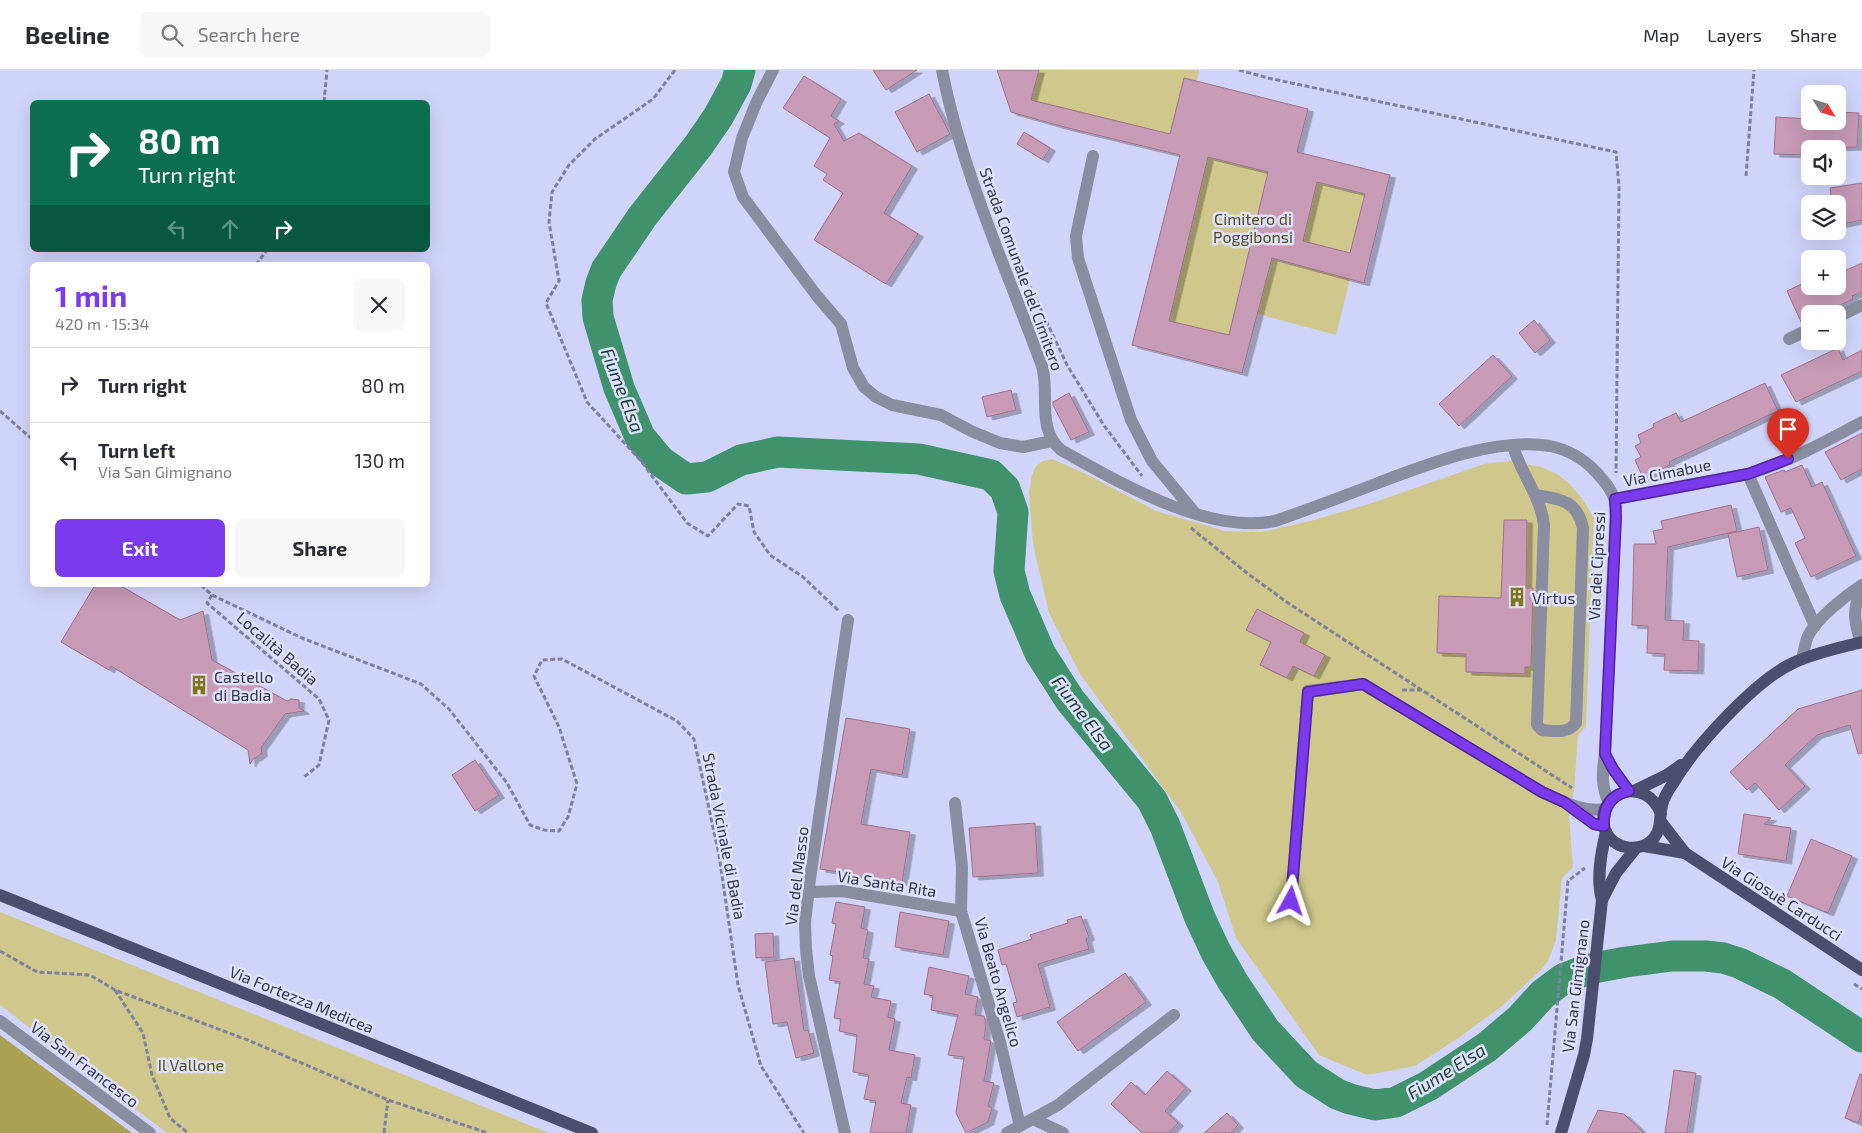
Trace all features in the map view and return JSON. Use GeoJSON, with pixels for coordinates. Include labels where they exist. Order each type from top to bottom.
{"type":"FeatureCollection","features":[{"type":"Feature","properties":{"kind":"main road","name":"Via San Gimignano"},"geometry":{"type":"LineString","coordinates":[[1563,1132],[1587,1039],[1602,900],[1600,877],[1607,806],[1614,797],[1667,775],[1688,759],[1730,713],[1757,688],[1782,669],[1802,659],[1862,642]]}},
{"type":"Feature","properties":{"kind":"main road","name":"Via San Gimignano"},"geometry":{"type":"LineString","coordinates":[[1602,900],[1616,873],[1640,847],[1656,836],[1666,796],[1688,759]]}},
{"type":"Feature","properties":{"kind":"main road"},"geometry":{"type":"LineString","coordinates":[[1632,791],[1643,793],[1651,798],[1657,805],[1661,818]]}},
{"type":"Feature","properties":{"kind":"main road","name":"Via Giosuè Carducci"},"geometry":{"type":"LineString","coordinates":[[1661,818],[1685,853],[1862,970]]}},
{"type":"Feature","properties":{"kind":"main road"},"geometry":{"type":"LineString","coordinates":[[1605,829],[1610,838],[1622,847],[1640,847]]}},
{"type":"Feature","properties":{"kind":"main road","name":"Via Giosuè Carducci"},"geometry":{"type":"LineString","coordinates":[[1640,847],[1685,853]]}},
{"type":"Feature","properties":{"kind":"main road","name":"Via Fortezza Medicea"},"geometry":{"type":"LineString","coordinates":[[0,895],[592,1133]]}},
{"type":"Feature","properties":{"kind":"street"},"geometry":{"type":"LineString","coordinates":[[773,70],[756,101],[742,138],[734,172],[743,197],[817,296],[841,324],[854,368],[864,387],[876,397],[892,405],[941,415],[971,431],[1000,443],[1023,447],[1052,441],[1061,450],[1130,488],[1194,512],[1239,523],[1259,524],[1275,521],[1443,459],[1513,446],[1550,446],[1573,453],[1595,472],[1609,488],[1615,499]]}},
{"type":"Feature","properties":{"kind":"street","name":"Strada Comunale del Cimitero"},"geometry":{"type":"LineString","coordinates":[[942,70],[950,108],[981,206],[1042,366],[1046,386],[1046,424],[1052,441]]}},
{"type":"Feature","properties":{"kind":"street"},"geometry":{"type":"LineString","coordinates":[[1093,156],[1077,228],[1078,258],[1131,420],[1152,461],[1194,512]]}},
{"type":"Feature","properties":{"kind":"street"},"geometry":{"type":"LineString","coordinates":[[1846,312],[1862,305]]}},
{"type":"Feature","properties":{"kind":"street"},"geometry":{"type":"LineString","coordinates":[[1790,339],[1801,334]]}},
{"type":"Feature","properties":{"kind":"street","name":"Via Cimabue"},"geometry":{"type":"LineString","coordinates":[[1615,499],[1748,474],[1800,454],[1862,422]]}},
{"type":"Feature","properties":{"kind":"street"},"geometry":{"type":"LineString","coordinates":[[1513,446],[1523,474],[1542,511],[1544,533],[1537,725],[1542,730],[1568,731],[1576,724],[1583,528],[1580,516],[1567,502],[1561,499],[1535,495]]}},
{"type":"Feature","properties":{"kind":"street"},"geometry":{"type":"LineString","coordinates":[[1748,474],[1815,626]]}},
{"type":"Feature","properties":{"kind":"street","name":"Via dei Cipressi"},"geometry":{"type":"LineString","coordinates":[[1607,806],[1602,772],[1605,754],[1616,517],[1615,499]]}},
{"type":"Feature","properties":{"kind":"street"},"geometry":{"type":"LineString","coordinates":[[1802,659],[1809,636],[1815,626],[1844,597],[1862,585]]}},
{"type":"Feature","properties":{"kind":"street"},"geometry":{"type":"LineString","coordinates":[[1862,592],[1856,601],[1854,614],[1855,623],[1862,642]]}},
{"type":"Feature","properties":{"kind":"street","name":"Via del Masso"},"geometry":{"type":"LineString","coordinates":[[845,1133],[807,963],[805,923],[848,620]]}},
{"type":"Feature","properties":{"kind":"street"},"geometry":{"type":"LineString","coordinates":[[1291,901],[1308,692],[1363,684],[1537,789],[1564,802],[1589,809],[1607,806]]}},
{"type":"Feature","properties":{"kind":"street"},"geometry":{"type":"LineString","coordinates":[[1605,754],[1613,769],[1632,791]]}},
{"type":"Feature","properties":{"kind":"street"},"geometry":{"type":"LineString","coordinates":[[1564,802],[1594,824],[1605,829]]}},
{"type":"Feature","properties":{"kind":"street","name":"Via Beato Angelico"},"geometry":{"type":"LineString","coordinates":[[955,803],[962,867],[961,911],[1002,1050],[1020,1126]]}},
{"type":"Feature","properties":{"kind":"street","name":"Via Santa Rita"},"geometry":{"type":"LineString","coordinates":[[808,892],[842,891],[961,911]]}},
{"type":"Feature","properties":{"kind":"street"},"geometry":{"type":"LineString","coordinates":[[1007,1133],[1066,1099],[1174,1015]]}},
{"type":"Feature","properties":{"kind":"street","name":"Via San Francesco"},"geometry":{"type":"LineString","coordinates":[[0,1021],[150,1133]]}},
{"type":"Feature","properties":{"kind":"street"},"geometry":{"type":"LineString","coordinates":[[1033,1119],[1063,1133]]}},
{"type":"Feature","properties":{"kind":"path"},"geometry":{"type":"LineString","coordinates":[[324,100],[327,70]]}},
{"type":"Feature","properties":{"kind":"path"},"geometry":{"type":"LineString","coordinates":[[675,70],[653,99],[595,139],[570,165],[552,192],[549,222],[559,281],[546,303],[587,402],[641,462],[687,524],[708,536],[738,504],[749,506],[754,532],[770,555],[803,578],[848,620]]}},
{"type":"Feature","properties":{"kind":"path"},"geometry":{"type":"LineString","coordinates":[[1239,70],[1268,78],[1616,152],[1619,197],[1615,499]]}},
{"type":"Feature","properties":{"kind":"path"},"geometry":{"type":"LineString","coordinates":[[1746,176],[1754,70]]}},
{"type":"Feature","properties":{"kind":"path"},"geometry":{"type":"LineString","coordinates":[[1026,279],[1067,365],[1103,424],[1146,481]]}},
{"type":"Feature","properties":{"kind":"path"},"geometry":{"type":"LineString","coordinates":[[0,410],[30,437]]}},
{"type":"Feature","properties":{"kind":"path"},"geometry":{"type":"LineString","coordinates":[[1188,526],[1288,603],[1574,790]]}},
{"type":"Feature","properties":{"kind":"path","name":"Strada Vicinale di Badia"},"geometry":{"type":"LineString","coordinates":[[203,587],[212,594],[302,638],[421,684],[449,709],[506,783],[530,825],[544,830],[559,830],[568,817],[577,784],[559,727],[534,676],[542,660],[562,659],[677,721],[694,739],[719,855],[738,985],[761,1066],[804,1133]]}},
{"type":"Feature","properties":{"kind":"path","name":"Località Badia"},"geometry":{"type":"LineString","coordinates":[[212,594],[207,604],[319,699],[329,720],[320,765],[304,777]]}},
{"type":"Feature","properties":{"kind":"path"},"geometry":{"type":"LineString","coordinates":[[1546,1132],[1568,881],[1590,865]]}},
{"type":"Feature","properties":{"kind":"path"},"geometry":{"type":"LineString","coordinates":[[0,951],[37,972],[90,975],[116,990],[250,1041],[388,1100],[488,1133]]}},
{"type":"Feature","properties":{"kind":"path"},"geometry":{"type":"LineString","coordinates":[[116,990],[143,1033],[152,1075],[170,1118],[188,1133]]}},
{"type":"Feature","properties":{"kind":"path"},"geometry":{"type":"LineString","coordinates":[[384,1133],[388,1100]]}},
{"type":"Feature","properties":{"kind":"green space","name":"Cimitero di Poggibonsi"},"geometry":{"type":"Polygon","coordinates":[[[997,70],[1199,70],[1197,81],[1308,109],[1297,152],[1390,175],[1364,283],[1350,279],[1336,335],[1258,314],[1242,373],[1132,345],[1180,155],[1012,113],[997,70]]]}},
{"type":"Feature","properties":{"kind":"green space"},"geometry":{"type":"Polygon","coordinates":[[[1052,459],[1086,474],[1156,511],[1225,531],[1262,532],[1314,520],[1372,503],[1484,464],[1510,461],[1541,467],[1557,474],[1570,484],[1594,518],[1586,727],[1578,735],[1574,790],[1569,817],[1573,867],[1562,878],[1556,940],[1548,961],[1540,971],[1502,1006],[1460,1037],[1415,1066],[1367,1075],[1319,1055],[1236,938],[1218,882],[1181,812],[1080,674],[1049,613],[1033,544],[1029,492],[1032,475],[1036,466],[1043,461],[1052,459]]]}},
{"type":"Feature","properties":{"kind":"green space","name":"Il Vallone"},"geometry":{"type":"Polygon","coordinates":[[[0,912],[549,1133],[167,1133],[0,1005],[0,912]]]}},
{"type":"Feature","properties":{"kind":"shaded area"},"geometry":{"type":"Polygon","coordinates":[[[0,1035],[132,1133],[0,1133],[0,1035]]]}},
{"type":"Feature","properties":{"kind":"building"},"geometry":{"type":"Polygon","coordinates":[[[873,70],[917,70],[886,90],[873,70]]]}},
{"type":"Feature","properties":{"kind":"building"},"geometry":{"type":"Polygon","coordinates":[[[997,70],[1039,70],[1031,100],[1170,134],[1184,78],[1308,109],[1297,152],[1390,175],[1364,283],[1272,258],[1242,373],[1132,345],[1180,155],[1011,112],[997,70]],[[1208,157],[1169,321],[1229,335],[1268,172],[1208,157]],[[1317,182],[1303,241],[1350,253],[1365,194],[1317,182]]]}},
{"type":"Feature","properties":{"kind":"building"},"geometry":{"type":"Polygon","coordinates":[[[804,76],[841,99],[831,116],[839,121],[834,124],[844,141],[859,133],[912,166],[884,213],[918,234],[886,284],[814,240],[843,193],[823,180],[827,174],[814,166],[830,138],[783,108],[804,76]]]}},
{"type":"Feature","properties":{"kind":"building"},"geometry":{"type":"Polygon","coordinates":[[[929,94],[950,134],[917,152],[895,112],[929,94]]]}},
{"type":"Feature","properties":{"kind":"building"},"geometry":{"type":"Polygon","coordinates":[[[1846,112],[1859,113],[1857,147],[1846,147],[1846,140],[1801,140],[1801,155],[1774,154],[1776,117],[1801,118],[1801,130],[1846,130],[1846,112]]]}},
{"type":"Feature","properties":{"kind":"building"},"geometry":{"type":"Polygon","coordinates":[[[1024,132],[1050,148],[1043,160],[1017,144],[1024,132]]]}},
{"type":"Feature","properties":{"kind":"building"},"geometry":{"type":"Polygon","coordinates":[[[1862,183],[1862,220],[1846,223],[1846,195],[1831,195],[1830,188],[1862,183]]]}},
{"type":"Feature","properties":{"kind":"building"},"geometry":{"type":"Polygon","coordinates":[[[1862,263],[1862,292],[1852,296],[1853,299],[1841,305],[1801,305],[1801,322],[1787,291],[1801,284],[1801,295],[1846,295],[1846,270],[1862,263]]]}},
{"type":"Feature","properties":{"kind":"building"},"geometry":{"type":"Polygon","coordinates":[[[1534,320],[1550,340],[1535,353],[1519,333],[1534,320]]]}},
{"type":"Feature","properties":{"kind":"building"},"geometry":{"type":"Polygon","coordinates":[[[1834,350],[1839,350],[1843,360],[1862,350],[1862,371],[1796,402],[1781,375],[1834,350]]]}},
{"type":"Feature","properties":{"kind":"building"},"geometry":{"type":"Polygon","coordinates":[[[1493,355],[1512,376],[1459,426],[1439,404],[1493,355]]]}},
{"type":"Feature","properties":{"kind":"building"},"geometry":{"type":"Polygon","coordinates":[[[1765,383],[1778,411],[1669,462],[1670,465],[1643,478],[1635,460],[1641,457],[1635,446],[1641,443],[1638,435],[1654,427],[1653,424],[1676,413],[1681,422],[1765,383]]]}},
{"type":"Feature","properties":{"kind":"building"},"geometry":{"type":"Polygon","coordinates":[[[1011,390],[1016,410],[987,417],[982,397],[1011,390]]]}},
{"type":"Feature","properties":{"kind":"building"},"geometry":{"type":"Polygon","coordinates":[[[1069,393],[1089,432],[1071,440],[1053,405],[1053,402],[1069,393]]]}},
{"type":"Feature","properties":{"kind":"building"},"geometry":{"type":"Polygon","coordinates":[[[1862,433],[1862,469],[1841,480],[1825,452],[1862,433]]]}},
{"type":"Feature","properties":{"kind":"building"},"geometry":{"type":"Polygon","coordinates":[[[1802,465],[1812,487],[1822,482],[1856,556],[1811,577],[1795,543],[1805,538],[1791,508],[1781,512],[1765,477],[1802,465]]]}},
{"type":"Feature","properties":{"kind":"building"},"geometry":{"type":"Polygon","coordinates":[[[1731,505],[1737,531],[1668,547],[1665,620],[1684,621],[1683,640],[1699,641],[1698,671],[1664,670],[1665,654],[1647,653],[1648,626],[1632,625],[1634,544],[1656,544],[1653,531],[1663,529],[1661,521],[1731,505]]]}},
{"type":"Feature","properties":{"kind":"building","name":"Virtus"},"geometry":{"type":"Polygon","coordinates":[[[1504,520],[1527,520],[1526,588],[1533,588],[1531,667],[1525,667],[1525,674],[1466,672],[1466,654],[1437,653],[1439,596],[1501,598],[1504,520]]]}},
{"type":"Feature","properties":{"kind":"building"},"geometry":{"type":"Polygon","coordinates":[[[1759,527],[1768,570],[1737,577],[1728,534],[1759,527]]]}},
{"type":"Feature","properties":{"kind":"building","name":"Castello di Badia"},"geometry":{"type":"Polygon","coordinates":[[[94,587],[122,587],[180,620],[203,611],[212,660],[287,701],[291,699],[299,700],[299,708],[304,711],[285,714],[261,748],[262,753],[254,758],[250,764],[248,750],[111,666],[109,670],[61,642],[94,587]]]}},
{"type":"Feature","properties":{"kind":"building"},"geometry":{"type":"Polygon","coordinates":[[[1257,609],[1304,633],[1300,642],[1325,655],[1314,676],[1293,666],[1287,678],[1260,665],[1271,642],[1246,630],[1257,609]]]}},
{"type":"Feature","properties":{"kind":"building"},"geometry":{"type":"Polygon","coordinates":[[[1862,690],[1862,753],[1858,754],[1850,725],[1817,735],[1785,765],[1805,786],[1779,810],[1755,783],[1747,790],[1730,772],[1798,709],[1862,690]]]}},
{"type":"Feature","properties":{"kind":"building"},"geometry":{"type":"Polygon","coordinates":[[[846,718],[910,729],[902,775],[871,769],[861,824],[910,832],[902,883],[820,869],[846,718]]]}},
{"type":"Feature","properties":{"kind":"building"},"geometry":{"type":"Polygon","coordinates":[[[475,760],[499,795],[475,811],[452,775],[475,760]]]}},
{"type":"Feature","properties":{"kind":"building"},"geometry":{"type":"Polygon","coordinates":[[[1744,814],[1771,818],[1764,824],[1791,828],[1786,861],[1738,854],[1744,814]]]}},
{"type":"Feature","properties":{"kind":"building"},"geometry":{"type":"Polygon","coordinates":[[[1035,823],[1038,873],[973,877],[969,828],[1035,823]]]}},
{"type":"Feature","properties":{"kind":"building"},"geometry":{"type":"Polygon","coordinates":[[[1811,839],[1852,856],[1828,913],[1787,896],[1811,839]]]}},
{"type":"Feature","properties":{"kind":"building"},"geometry":{"type":"Polygon","coordinates":[[[836,902],[865,907],[861,928],[868,930],[863,958],[869,959],[864,984],[874,986],[871,997],[891,1001],[888,1017],[895,1019],[889,1050],[915,1055],[911,1078],[907,1077],[901,1103],[911,1105],[906,1133],[870,1133],[876,1101],[864,1099],[869,1075],[853,1072],[857,1035],[839,1031],[841,1019],[834,1018],[840,982],[829,980],[833,956],[830,955],[836,924],[832,923],[836,902]]]}},
{"type":"Feature","properties":{"kind":"building"},"geometry":{"type":"Polygon","coordinates":[[[900,912],[949,921],[943,955],[895,947],[900,912]]]}},
{"type":"Feature","properties":{"kind":"building"},"geometry":{"type":"Polygon","coordinates":[[[1081,916],[1089,937],[1086,939],[1089,949],[1038,964],[1050,1007],[1017,1017],[1013,1003],[1017,1002],[1006,964],[1002,965],[998,950],[1032,939],[1030,935],[1068,923],[1067,920],[1081,916]]]}},
{"type":"Feature","properties":{"kind":"building"},"geometry":{"type":"Polygon","coordinates":[[[773,933],[774,957],[756,958],[755,934],[773,933]]]}},
{"type":"Feature","properties":{"kind":"building"},"geometry":{"type":"Polygon","coordinates":[[[794,958],[804,1031],[808,1030],[814,1053],[796,1058],[787,1022],[773,1024],[765,962],[794,958]]]}},
{"type":"Feature","properties":{"kind":"building"},"geometry":{"type":"Polygon","coordinates":[[[929,967],[969,976],[965,994],[978,997],[975,1015],[984,1016],[986,1024],[984,1039],[991,1041],[984,1081],[994,1083],[988,1106],[992,1108],[988,1122],[966,1133],[956,1113],[964,1057],[948,1055],[958,1015],[931,1010],[933,996],[924,994],[929,967]]]}},
{"type":"Feature","properties":{"kind":"building"},"geometry":{"type":"Polygon","coordinates":[[[1125,973],[1146,1002],[1078,1051],[1057,1022],[1125,973]]]}},
{"type":"Feature","properties":{"kind":"building"},"geometry":{"type":"Polygon","coordinates":[[[1674,1070],[1696,1073],[1687,1133],[1665,1133],[1674,1070]]]}},
{"type":"Feature","properties":{"kind":"building"},"geometry":{"type":"Polygon","coordinates":[[[1167,1071],[1186,1088],[1165,1111],[1178,1123],[1169,1133],[1142,1133],[1111,1104],[1131,1082],[1145,1095],[1167,1071]]]}},
{"type":"Feature","properties":{"kind":"building"},"geometry":{"type":"Polygon","coordinates":[[[1860,1074],[1862,1074],[1862,1111],[1858,1123],[1845,1118],[1860,1074]]]}},
{"type":"Feature","properties":{"kind":"building"},"geometry":{"type":"Polygon","coordinates":[[[1598,1110],[1624,1114],[1644,1133],[1587,1133],[1598,1110]]]}},
{"type":"Feature","properties":{"kind":"building"},"geometry":{"type":"Polygon","coordinates":[[[1227,1113],[1238,1125],[1231,1133],[1204,1133],[1227,1113]]]}},
{"type":"Feature","properties":{"kind":"waterway","name":"Fiume Elsa"},"geometry":{"type":"LineString","coordinates":[[740,70],[736,84],[718,117],[698,146],[642,217],[606,270],[601,283],[597,300],[598,317],[619,388],[640,437],[660,461],[686,479],[707,477],[741,460],[778,452],[919,459],[991,475],[1005,489],[1013,512],[1009,571],[1015,595],[1040,653],[1070,700],[1152,800],[1165,826],[1200,918],[1216,952],[1233,982],[1265,1030],[1306,1074],[1337,1094],[1350,1099],[1375,1105],[1396,1102],[1428,1086],[1487,1047],[1520,1019],[1543,994],[1563,979],[1599,967],[1672,956],[1706,956],[1723,958],[1739,963],[1782,984],[1862,1037]]}},
{"type":"Feature","properties":{"kind":"place","name":"Virtus"},"geometry":{"type":"Point","coordinates":[1517,597]}},
{"type":"Feature","properties":{"kind":"place","name":"Castello di Badia"},"geometry":{"type":"Point","coordinates":[199,685]}},
{"type":"Feature","properties":{"kind":"route"},"geometry":{"type":"LineString","coordinates":[[1291,901],[1308,692],[1363,684],[1542,792],[1564,802],[1594,824],[1604,826],[1605,809],[1609,803],[1614,797],[1629,791],[1605,754],[1616,517],[1615,499],[1748,474],[1763,470],[1788,459]]}}]}
